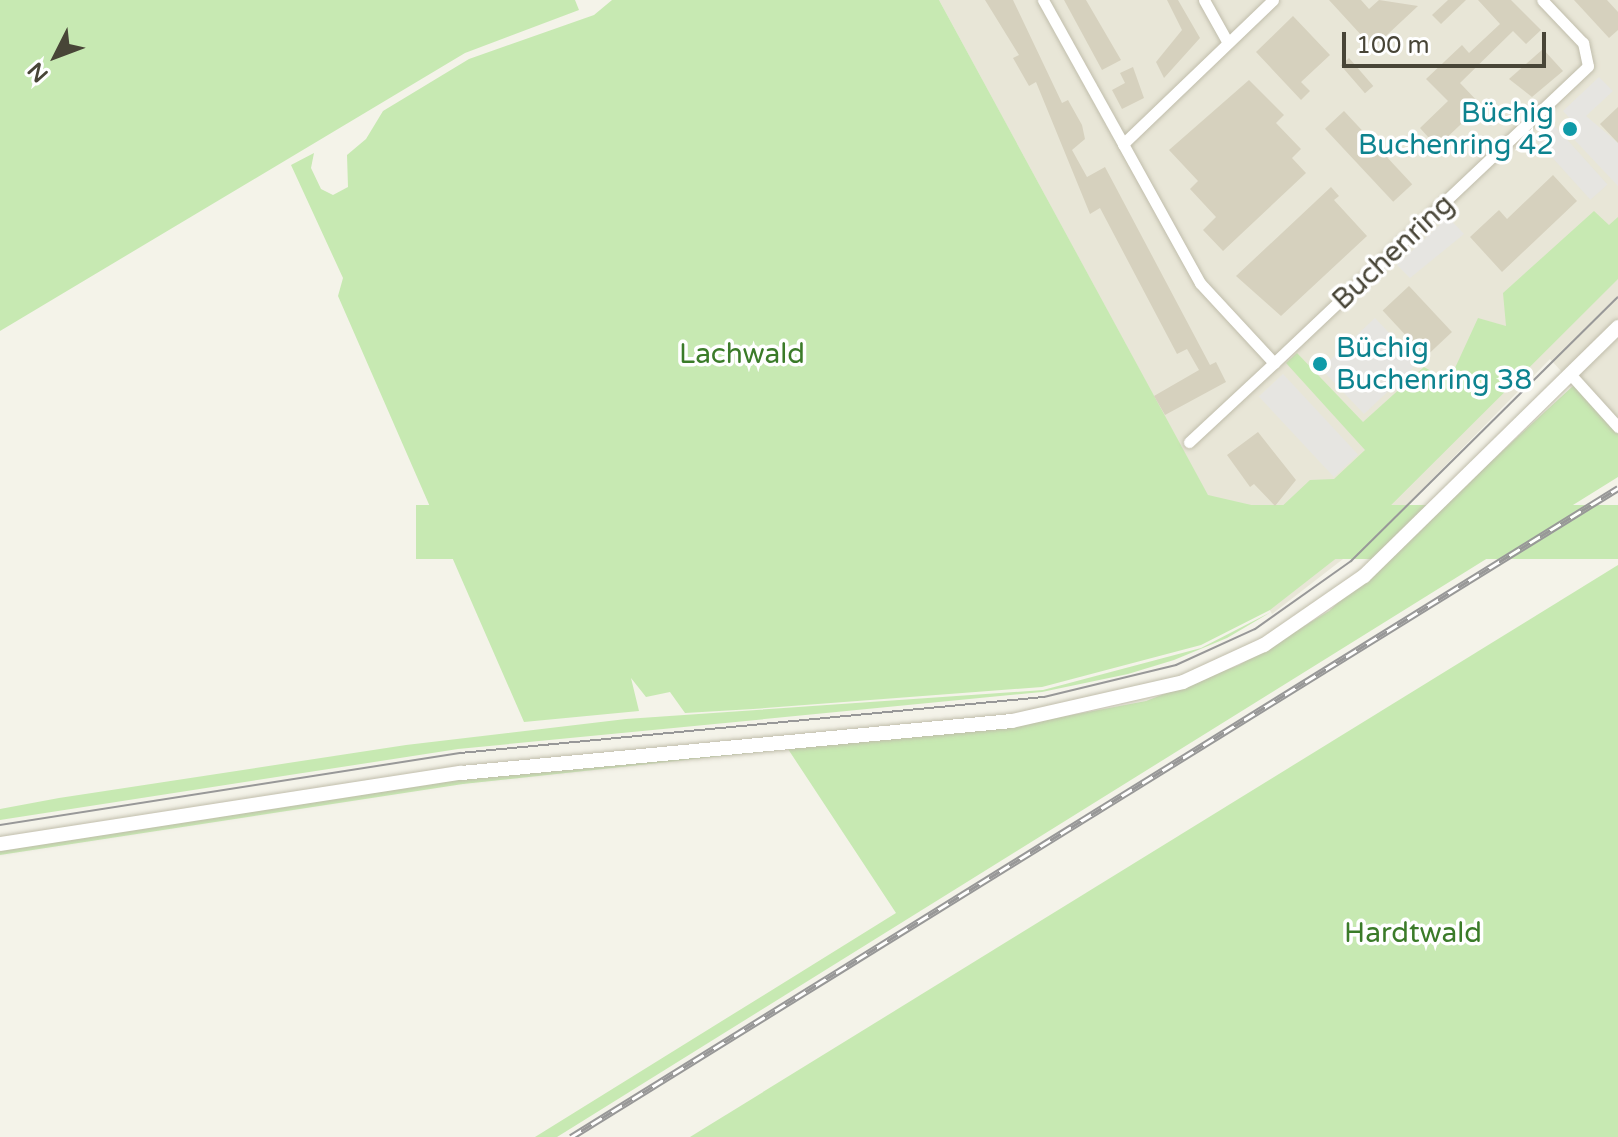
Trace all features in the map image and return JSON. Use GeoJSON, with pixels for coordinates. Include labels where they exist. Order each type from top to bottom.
{"type":"FeatureCollection","features":[{"type":"Feature","properties":{"kind":"street"},"geometry":{"type":"LineString","coordinates":[[1043,0],[1200,283],[1274,363]]}},
{"type":"Feature","properties":{"kind":"street"},"geometry":{"type":"LineString","coordinates":[[1204,0],[1228,43]]}},
{"type":"Feature","properties":{"kind":"street"},"geometry":{"type":"LineString","coordinates":[[1123,144],[1273,0]]}},
{"type":"Feature","properties":{"kind":"street","name":"Buchenring"},"geometry":{"type":"LineString","coordinates":[[1189,442],[1588,66],[1583,43],[1542,0]]}},
{"type":"Feature","properties":{"kind":"street"},"geometry":{"type":"LineString","coordinates":[[0,844],[461,773],[1012,721],[1136,697],[1237,659],[1326,605],[1401,542],[1618,327]]}},
{"type":"Feature","properties":{"kind":"street"},"geometry":{"type":"LineString","coordinates":[[1571,375],[1618,427]]}},
{"type":"Feature","properties":{"kind":"shaded area"},"geometry":{"type":"Polygon","coordinates":[[[939,0],[1618,0],[1618,433],[1550,359],[1387,525],[1272,614],[939,0]]]}},
{"type":"Feature","properties":{"kind":"shaded area"},"geometry":{"type":"Polygon","coordinates":[[[1599,77],[1613,91],[1586,116],[1618,143],[1618,186],[1568,133],[1575,124],[1563,111],[1599,77]]]}},
{"type":"Feature","properties":{"kind":"shaded area"},"geometry":{"type":"Polygon","coordinates":[[[1554,125],[1608,184],[1590,200],[1537,140],[1554,125]]]}},
{"type":"Feature","properties":{"kind":"shaded area"},"geometry":{"type":"Polygon","coordinates":[[[1448,217],[1464,234],[1410,278],[1397,265],[1448,217]]]}},
{"type":"Feature","properties":{"kind":"shaded area"},"geometry":{"type":"Polygon","coordinates":[[[1375,318],[1418,363],[1364,414],[1325,373],[1332,367],[1328,362],[1375,318]]]}},
{"type":"Feature","properties":{"kind":"shaded area"},"geometry":{"type":"Polygon","coordinates":[[[1283,374],[1358,454],[1334,477],[1259,397],[1283,374]]]}},
{"type":"Feature","properties":{"kind":"green space"},"geometry":{"type":"Polygon","coordinates":[[[0,0],[575,0],[579,10],[465,53],[0,331],[0,0]]]}},
{"type":"Feature","properties":{"kind":"green space","name":"Lachwald"},"geometry":{"type":"Polygon","coordinates":[[[612,0],[939,0],[1208,495],[1277,511],[1310,480],[1334,479],[1365,450],[1286,363],[1297,353],[1363,422],[1424,367],[1449,381],[1478,318],[1506,326],[1503,293],[1594,211],[1609,225],[1618,217],[1618,279],[1343,553],[1270,610],[1201,645],[1042,687],[685,713],[670,692],[646,697],[631,678],[639,711],[524,722],[338,296],[343,278],[291,165],[314,153],[311,168],[321,189],[333,195],[348,187],[347,155],[366,139],[383,111],[469,59],[594,15],[612,0]]]}},
{"type":"Feature","properties":{"kind":"green space"},"geometry":{"type":"Polygon","coordinates":[[[1574,385],[1618,433],[1618,477],[557,1137],[535,1137],[896,913],[788,749],[463,784],[0,855],[0,848],[461,778],[1008,727],[1146,701],[1239,665],[1329,611],[1574,385]]]}},
{"type":"Feature","properties":{"kind":"green space"},"geometry":{"type":"Polygon","coordinates":[[[416,505],[1618,505],[1618,559],[416,559],[416,505]]]}},
{"type":"Feature","properties":{"kind":"green space","name":"Hardtwald"},"geometry":{"type":"Polygon","coordinates":[[[1618,565],[1618,1137],[690,1137],[1618,565]]]}},
{"type":"Feature","properties":{"kind":"green space"},"geometry":{"type":"Polygon","coordinates":[[[1271,612],[1227,638],[1174,660],[1128,674],[1042,692],[458,749],[0,820],[0,809],[59,798],[406,745],[626,719],[1043,690],[1201,648],[1271,612]]]}},
{"type":"Feature","properties":{"kind":"building"},"geometry":{"type":"Polygon","coordinates":[[[985,0],[1013,0],[1062,103],[1068,100],[1082,125],[1085,139],[1072,150],[1087,177],[1105,167],[1210,365],[1216,362],[1226,382],[1165,415],[1154,396],[1199,370],[1187,349],[1177,354],[1100,208],[1090,214],[1036,82],[1029,86],[1013,58],[1019,55],[985,0]]]}},
{"type":"Feature","properties":{"kind":"building"},"geometry":{"type":"Polygon","coordinates":[[[1064,0],[1086,0],[1121,60],[1102,70],[1064,0]]]}},
{"type":"Feature","properties":{"kind":"building"},"geometry":{"type":"Polygon","coordinates":[[[1167,0],[1178,0],[1200,38],[1164,78],[1156,62],[1182,30],[1167,0]]]}},
{"type":"Feature","properties":{"kind":"building"},"geometry":{"type":"Polygon","coordinates":[[[1329,0],[1361,0],[1369,9],[1379,0],[1418,6],[1373,48],[1329,0]]]}},
{"type":"Feature","properties":{"kind":"building"},"geometry":{"type":"Polygon","coordinates":[[[1448,0],[1466,0],[1441,24],[1432,15],[1448,0]]]}},
{"type":"Feature","properties":{"kind":"building"},"geometry":{"type":"Polygon","coordinates":[[[1478,0],[1511,0],[1541,30],[1526,44],[1513,31],[1460,83],[1481,105],[1437,147],[1420,128],[1448,101],[1426,79],[1462,45],[1469,53],[1500,24],[1478,0]]]}},
{"type":"Feature","properties":{"kind":"building"},"geometry":{"type":"Polygon","coordinates":[[[1574,0],[1607,0],[1618,12],[1618,30],[1609,38],[1574,0]]]}},
{"type":"Feature","properties":{"kind":"building"},"geometry":{"type":"Polygon","coordinates":[[[1293,16],[1330,55],[1301,82],[1310,91],[1301,100],[1256,52],[1293,16]]]}},
{"type":"Feature","properties":{"kind":"building"},"geometry":{"type":"Polygon","coordinates":[[[1543,49],[1563,71],[1532,97],[1509,79],[1543,49]]]}},
{"type":"Feature","properties":{"kind":"building"},"geometry":{"type":"Polygon","coordinates":[[[1349,58],[1373,86],[1365,93],[1341,65],[1349,58]]]}},
{"type":"Feature","properties":{"kind":"building"},"geometry":{"type":"Polygon","coordinates":[[[1133,67],[1144,98],[1122,109],[1112,90],[1125,83],[1120,73],[1133,67]]]}},
{"type":"Feature","properties":{"kind":"building"},"geometry":{"type":"Polygon","coordinates":[[[1249,80],[1284,115],[1276,123],[1301,149],[1292,158],[1306,173],[1223,251],[1203,230],[1216,217],[1190,189],[1198,181],[1169,150],[1249,80]]]}},
{"type":"Feature","properties":{"kind":"building"},"geometry":{"type":"Polygon","coordinates":[[[1618,107],[1618,143],[1600,124],[1618,107]]]}},
{"type":"Feature","properties":{"kind":"building"},"geometry":{"type":"Polygon","coordinates":[[[1344,111],[1412,184],[1393,202],[1325,129],[1344,111]]]}},
{"type":"Feature","properties":{"kind":"building"},"geometry":{"type":"Polygon","coordinates":[[[1553,175],[1577,201],[1502,272],[1470,237],[1499,210],[1507,219],[1553,175]]]}},
{"type":"Feature","properties":{"kind":"building"},"geometry":{"type":"Polygon","coordinates":[[[1331,187],[1339,196],[1334,200],[1367,236],[1281,316],[1236,276],[1331,187]]]}},
{"type":"Feature","properties":{"kind":"building"},"geometry":{"type":"Polygon","coordinates":[[[1409,286],[1452,332],[1426,357],[1383,311],[1409,286]]]}},
{"type":"Feature","properties":{"kind":"building"},"geometry":{"type":"Polygon","coordinates":[[[1258,432],[1296,480],[1275,506],[1254,484],[1250,487],[1227,455],[1258,432]]]}},
{"type":"Feature","properties":{"kind":"tram line"},"geometry":{"type":"LineString","coordinates":[[0,825],[460,753],[1044,697],[1176,665],[1255,629],[1351,561],[1618,297]]}},
{"type":"Feature","properties":{"kind":"railway"},"geometry":{"type":"LineString","coordinates":[[571,1137],[1618,488]]}},
{"type":"Feature","properties":{"kind":"place","name":"Büchig Buchenring 42"},"geometry":{"type":"Point","coordinates":[1570,129]}},
{"type":"Feature","properties":{"kind":"place","name":"Büchig Buchenring 38"},"geometry":{"type":"Point","coordinates":[1320,364]}}]}
